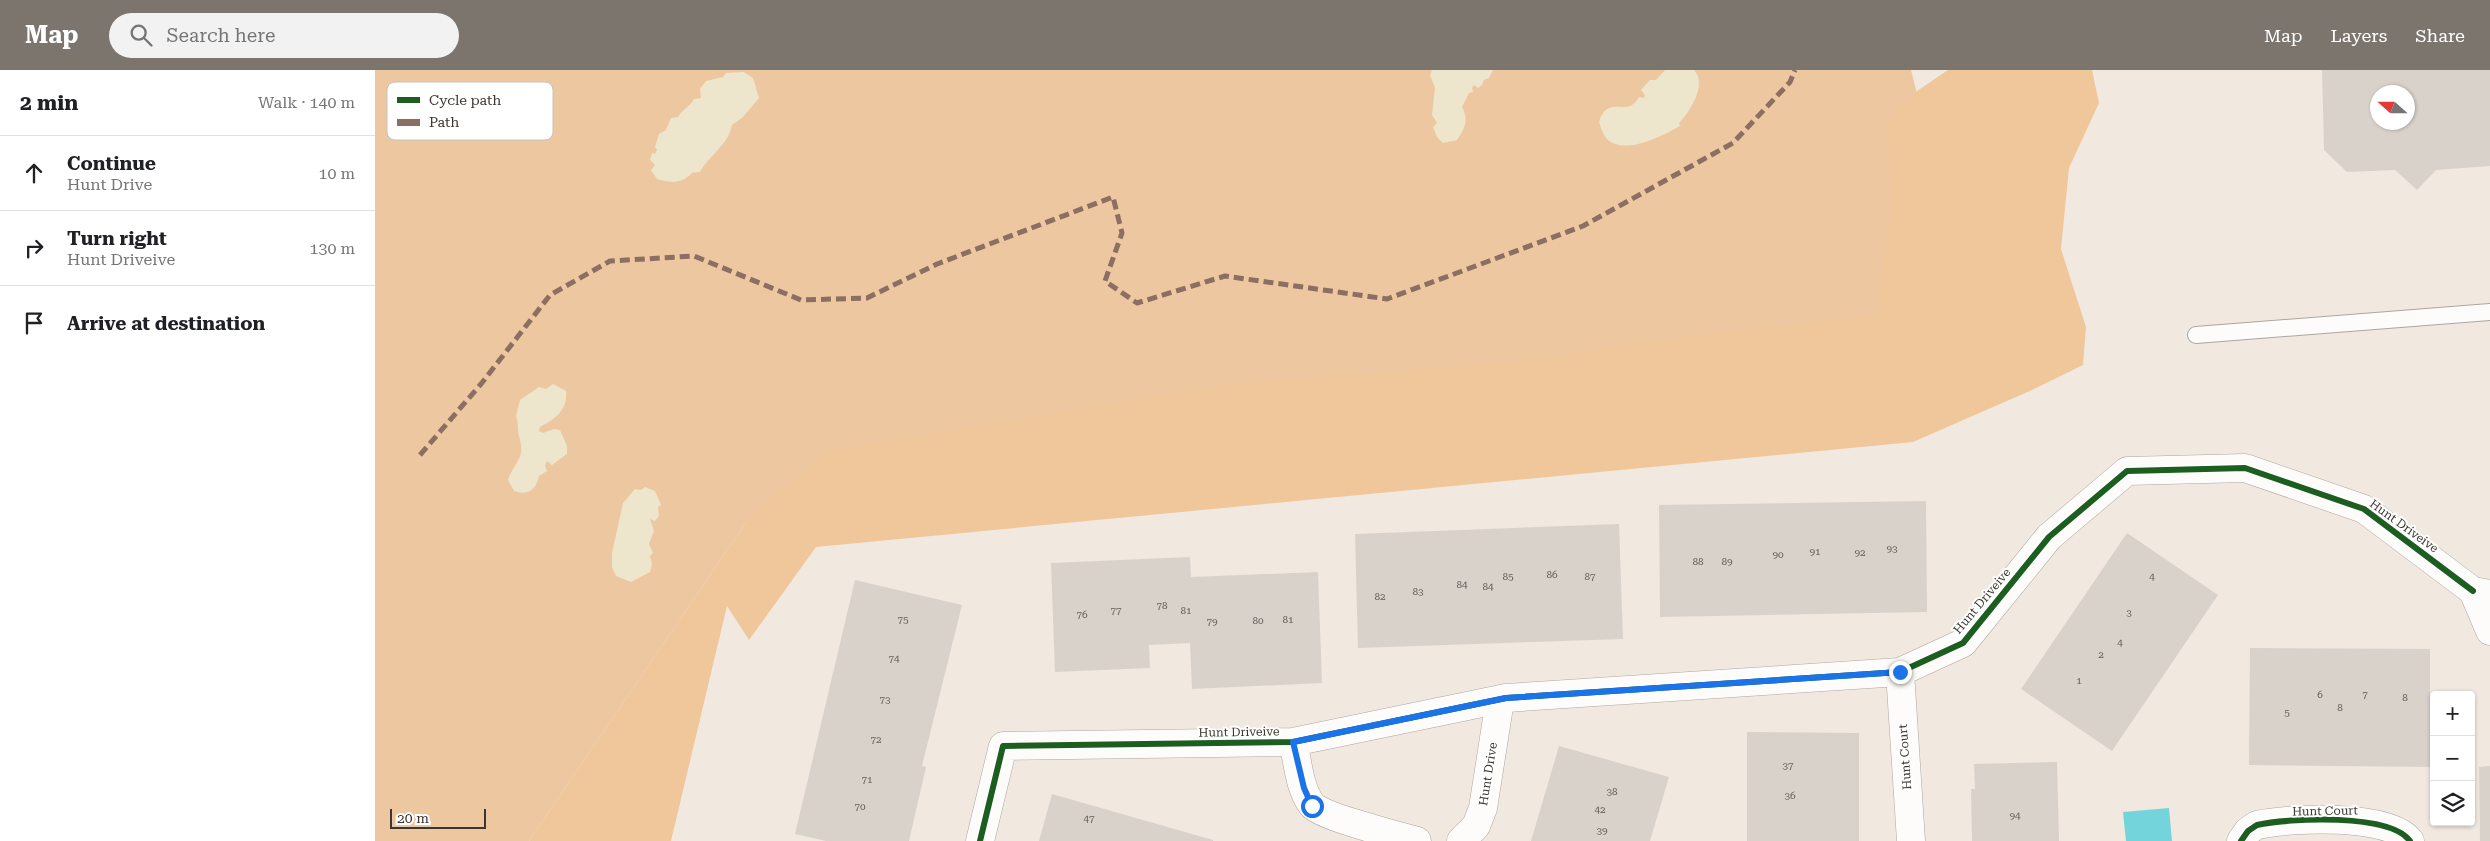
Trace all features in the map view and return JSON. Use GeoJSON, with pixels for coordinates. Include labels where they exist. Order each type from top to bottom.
{"type":"FeatureCollection","features":[{"type":"Feature","properties":{"kind":"street","name":"Hunt Driveive"},"geometry":{"type":"LineString","coordinates":[[980,841],[1003,746],[1293,742],[1500,700],[1900,672],[1963,643],[2049,537],[2127,471],[2245,468],[2364,510],[2481,592],[2490,632]]}},
{"type":"Feature","properties":{"kind":"street","name":"Hunt Court"},"geometry":{"type":"LineString","coordinates":[[1900,672],[1911,841]]}},
{"type":"Feature","properties":{"kind":"street","name":"Hunt Drive"},"geometry":{"type":"LineString","coordinates":[[1461,841],[1476,826],[1483,808],[1500,700]]}},
{"type":"Feature","properties":{"kind":"street"},"geometry":{"type":"LineString","coordinates":[[1293,742],[1304,788],[1312,806],[1327,813],[1417,841]]}},
{"type":"Feature","properties":{"kind":"street","name":"Hunt Court"},"geometry":{"type":"LineString","coordinates":[[2241,841],[2248,831],[2265,823],[2337,820],[2377,823],[2407,836],[2410,841]]}},
{"type":"Feature","properties":{"kind":"lane"},"geometry":{"type":"LineString","coordinates":[[2196,335],[2490,312]]}},
{"type":"Feature","properties":{"kind":"shaded area"},"geometry":{"type":"Polygon","coordinates":[[[375,70],[1911,70],[1991,385],[747,521],[529,841],[375,841],[375,70]]]}},
{"type":"Feature","properties":{"kind":"shaded area"},"geometry":{"type":"Polygon","coordinates":[[[1948,70],[2092,70],[2099,103],[2069,168],[2061,249],[2086,327],[2083,365],[2032,390],[1913,442],[816,547],[749,640],[727,606],[671,841],[529,841],[747,521],[823,452],[1227,384],[1513,362],[1680,337],[1876,315],[1890,218],[1888,119],[1917,91],[1948,70]]]}},
{"type":"Feature","properties":{"kind":"sand"},"geometry":{"type":"Polygon","coordinates":[[[1432,70],[1493,70],[1489,78],[1484,80],[1482,85],[1478,88],[1474,85],[1472,88],[1473,92],[1469,93],[1462,107],[1466,120],[1465,124],[1457,140],[1443,143],[1437,137],[1433,127],[1437,123],[1432,115],[1435,88],[1430,75],[1432,70]]]}},
{"type":"Feature","properties":{"kind":"sand"},"geometry":{"type":"Polygon","coordinates":[[[1665,70],[1694,70],[1698,76],[1698,90],[1692,106],[1679,123],[1680,126],[1664,135],[1634,145],[1624,146],[1608,140],[1603,134],[1599,122],[1607,109],[1629,106],[1639,97],[1644,98],[1645,95],[1641,90],[1650,80],[1656,80],[1665,70]]]}},
{"type":"Feature","properties":{"kind":"sand"},"geometry":{"type":"Polygon","coordinates":[[[744,72],[753,78],[759,98],[743,117],[732,125],[727,139],[700,172],[692,173],[688,177],[676,182],[657,179],[651,170],[655,165],[650,160],[652,153],[655,154],[657,150],[655,147],[659,134],[666,130],[671,118],[678,117],[694,99],[701,98],[700,89],[706,81],[723,77],[726,73],[744,72]]]}},
{"type":"Feature","properties":{"kind":"sand"},"geometry":{"type":"Polygon","coordinates":[[[553,384],[566,391],[565,403],[560,413],[540,427],[539,431],[543,433],[554,429],[560,430],[567,446],[567,454],[552,465],[547,461],[545,466],[547,471],[539,476],[536,485],[531,491],[523,493],[514,491],[508,480],[519,459],[521,450],[516,416],[520,400],[539,387],[546,389],[553,384]]]}},
{"type":"Feature","properties":{"kind":"sand"},"geometry":{"type":"Polygon","coordinates":[[[645,487],[655,491],[661,505],[658,507],[659,516],[655,521],[650,519],[654,531],[649,544],[653,553],[650,556],[652,564],[650,572],[631,582],[616,576],[612,567],[612,553],[623,503],[635,489],[641,490],[645,487]]]}},
{"type":"Feature","properties":{"kind":"water"},"geometry":{"type":"Polygon","coordinates":[[[2169,808],[2172,841],[2126,841],[2123,812],[2169,808]]]}},
{"type":"Feature","properties":{"kind":"building"},"geometry":{"type":"Polygon","coordinates":[[[2322,70],[2490,70],[2490,166],[2436,170],[2417,190],[2395,170],[2347,172],[2324,150],[2322,70]]]}},
{"type":"Feature","properties":{"kind":"building"},"geometry":{"type":"Polygon","coordinates":[[[1926,501],[1927,612],[1660,617],[1659,505],[1926,501]]]}},
{"type":"Feature","properties":{"kind":"building"},"geometry":{"type":"Polygon","coordinates":[[[1619,524],[1623,639],[1358,648],[1355,534],[1619,524]]]}},
{"type":"Feature","properties":{"kind":"building"},"geometry":{"type":"Polygon","coordinates":[[[2127,533],[2218,595],[2112,751],[2021,689],[2127,533]]]}},
{"type":"Feature","properties":{"kind":"building"},"geometry":{"type":"Polygon","coordinates":[[[1190,557],[1191,577],[1318,572],[1322,683],[1192,689],[1190,643],[1149,645],[1150,668],[1055,672],[1051,563],[1190,557]]]}},
{"type":"Feature","properties":{"kind":"building"},"geometry":{"type":"Polygon","coordinates":[[[855,580],[962,605],[922,766],[926,767],[909,841],[826,841],[795,834],[855,580]]]}},
{"type":"Feature","properties":{"kind":"building"},"geometry":{"type":"Polygon","coordinates":[[[2250,648],[2430,649],[2430,767],[2249,765],[2250,648]]]}},
{"type":"Feature","properties":{"kind":"building"},"geometry":{"type":"Polygon","coordinates":[[[1747,732],[1859,733],[1859,841],[1747,841],[1747,732]]]}},
{"type":"Feature","properties":{"kind":"building"},"geometry":{"type":"Polygon","coordinates":[[[1559,746],[1669,777],[1650,841],[1531,841],[1559,746]]]}},
{"type":"Feature","properties":{"kind":"building"},"geometry":{"type":"Polygon","coordinates":[[[2057,762],[2059,841],[1972,841],[1971,789],[1975,789],[1974,764],[2057,762]]]}},
{"type":"Feature","properties":{"kind":"building"},"geometry":{"type":"Polygon","coordinates":[[[2490,766],[2490,841],[2480,841],[2479,767],[2490,766]]]}},
{"type":"Feature","properties":{"kind":"building"},"geometry":{"type":"Polygon","coordinates":[[[1052,794],[1213,840],[1213,841],[1039,841],[1052,794]]]}},
{"type":"Feature","properties":{"kind":"marked path"},"geometry":{"type":"LineString","coordinates":[[420,455],[481,384],[550,295],[610,261],[694,256],[801,300],[867,298],[937,264],[1113,197],[1122,233],[1105,281],[1137,303],[1225,276],[1387,299],[1583,226],[1733,143],[1790,82],[1795,70]]}},
{"type":"Feature","properties":{"kind":"cycle path"},"geometry":{"type":"LineString","coordinates":[[980,841],[1003,746],[1293,742],[1506,698],[1900,672],[1963,643],[2049,537],[2127,471],[2245,468],[2364,509],[2473,591]]}},
{"type":"Feature","properties":{"kind":"cycle path"},"geometry":{"type":"LineString","coordinates":[[2241,841],[2248,831],[2257,825],[2314,820],[2361,822],[2382,826],[2399,832],[2410,841]]}},
{"type":"Feature","properties":{"kind":"route"},"geometry":{"type":"LineString","coordinates":[[1312,806],[1304,788],[1293,742],[1506,698],[1900,672]]}}]}
